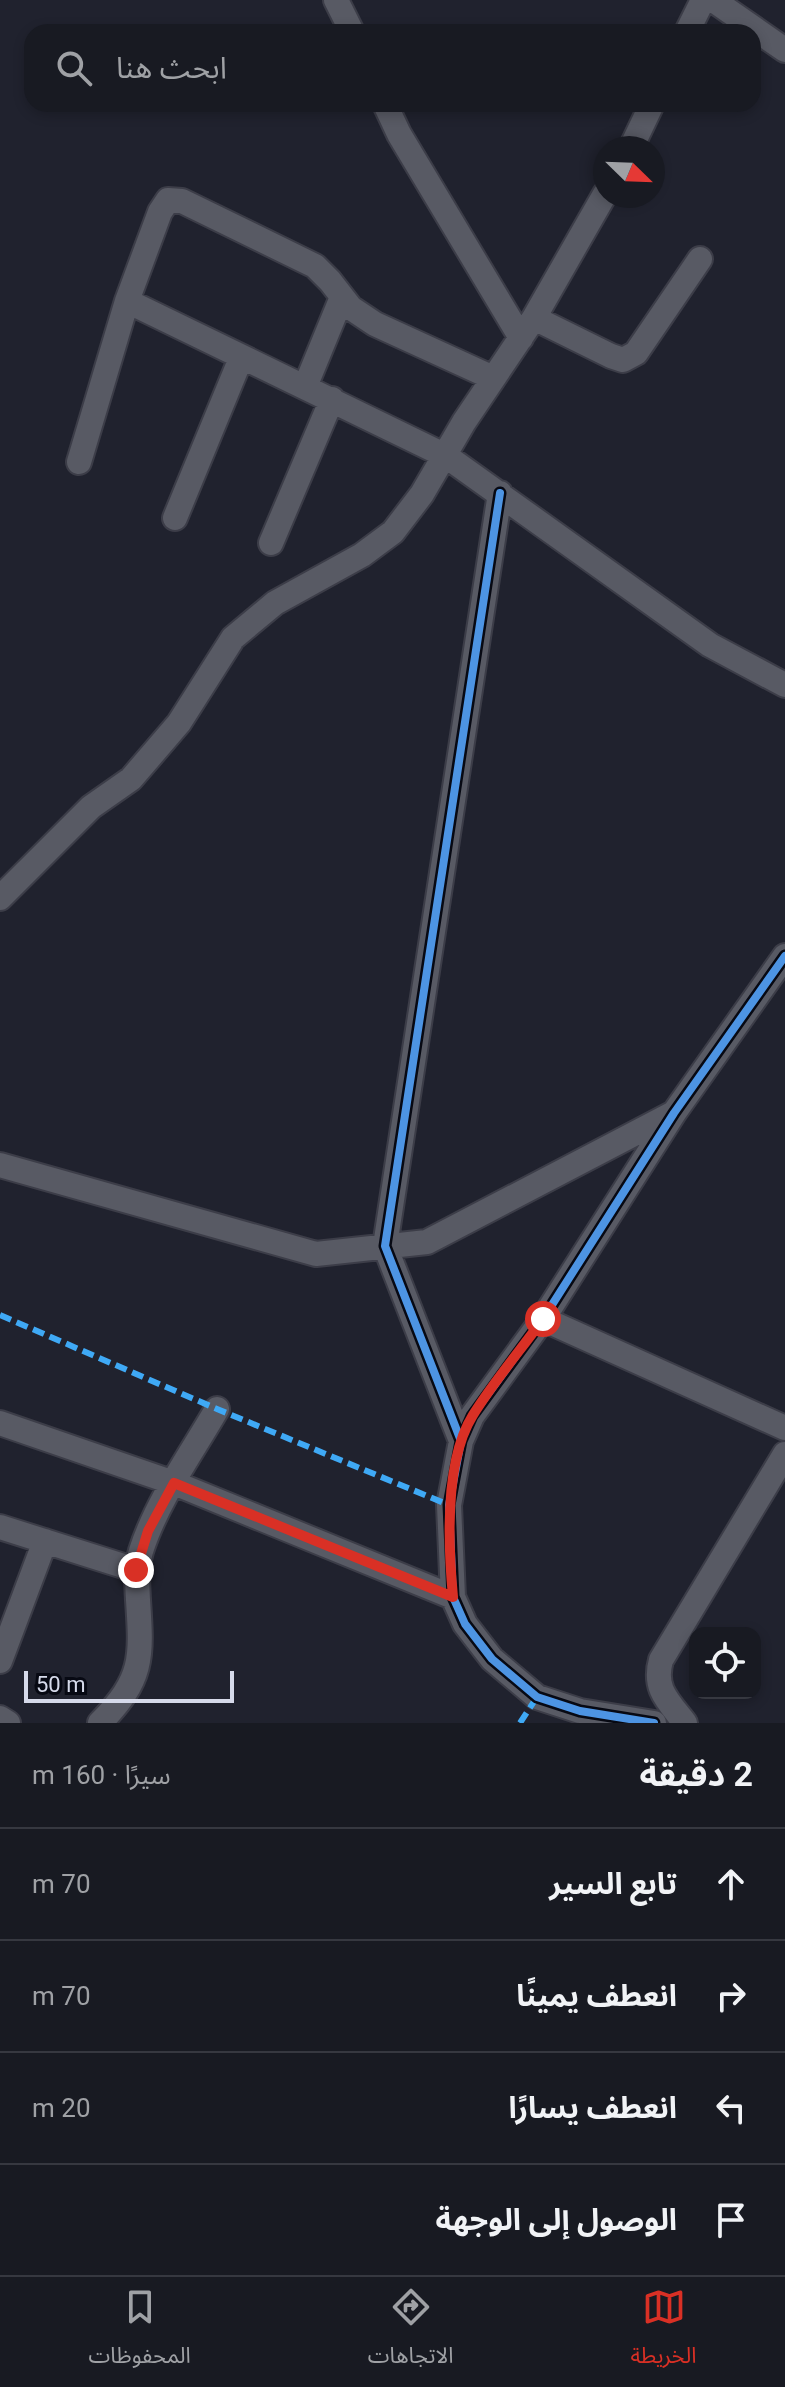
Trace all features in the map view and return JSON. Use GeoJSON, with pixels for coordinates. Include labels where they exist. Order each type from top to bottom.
{"type":"FeatureCollection","features":[{"type":"Feature","properties":{"kind":"street"},"geometry":{"type":"LineString","coordinates":[[336,0],[348,24]]}},
{"type":"Feature","properties":{"kind":"street"},"geometry":{"type":"LineString","coordinates":[[691,24],[703,0]]}},
{"type":"Feature","properties":{"kind":"street"},"geometry":{"type":"LineString","coordinates":[[713,0],[748,24]]}},
{"type":"Feature","properties":{"kind":"street"},"geometry":{"type":"LineString","coordinates":[[761,33],[785,50]]}},
{"type":"Feature","properties":{"kind":"street"},"geometry":{"type":"LineString","coordinates":[[389,112],[399,134],[528,328],[623,360],[636,353],[700,259]]}},
{"type":"Feature","properties":{"kind":"street"},"geometry":{"type":"LineString","coordinates":[[637,136],[648,112]]}},
{"type":"Feature","properties":{"kind":"street"},"geometry":{"type":"LineString","coordinates":[[79,462],[127,301],[160,212],[168,200],[182,201],[315,266],[351,308],[375,324],[493,378]]}},
{"type":"Feature","properties":{"kind":"street"},"geometry":{"type":"LineString","coordinates":[[0,898],[91,807],[131,779],[179,723],[233,638],[275,603],[362,555],[393,532],[422,494],[464,422],[528,328],[597,208]]}},
{"type":"Feature","properties":{"kind":"street"},"geometry":{"type":"LineString","coordinates":[[305,387],[342,297]]}},
{"type":"Feature","properties":{"kind":"street"},"geometry":{"type":"LineString","coordinates":[[127,301],[446,456],[710,645],[785,685]]}},
{"type":"Feature","properties":{"kind":"street"},"geometry":{"type":"LineString","coordinates":[[175,518],[241,358]]}},
{"type":"Feature","properties":{"kind":"street"},"geometry":{"type":"LineString","coordinates":[[271,543],[332,399]]}},
{"type":"Feature","properties":{"kind":"street"},"geometry":{"type":"LineString","coordinates":[[461,1441],[385,1246],[500,493]]}},
{"type":"Feature","properties":{"kind":"street"},"geometry":{"type":"LineString","coordinates":[[654,1723],[580,1711],[537,1697],[492,1659],[465,1624],[453,1597],[449,1505],[461,1441],[472,1416],[543,1319],[674,1113],[785,956]]}},
{"type":"Feature","properties":{"kind":"street"},"geometry":{"type":"LineString","coordinates":[[0,1165],[316,1254],[427,1242],[674,1113]]}},
{"type":"Feature","properties":{"kind":"street"},"geometry":{"type":"LineString","coordinates":[[543,1319],[785,1428]]}},
{"type":"Feature","properties":{"kind":"street"},"geometry":{"type":"LineString","coordinates":[[100,1723],[129,1688],[138,1669],[141,1643],[136,1570],[148,1531],[217,1409]]}},
{"type":"Feature","properties":{"kind":"street"},"geometry":{"type":"LineString","coordinates":[[0,1423],[174,1483],[453,1597]]}},
{"type":"Feature","properties":{"kind":"street"},"geometry":{"type":"LineString","coordinates":[[685,1723],[660,1690],[657,1675],[661,1660],[785,1454]]}},
{"type":"Feature","properties":{"kind":"street"},"geometry":{"type":"LineString","coordinates":[[0,1527],[136,1570]]}},
{"type":"Feature","properties":{"kind":"street"},"geometry":{"type":"LineString","coordinates":[[0,1661],[45,1541]]}},
{"type":"Feature","properties":{"kind":"street"},"geometry":{"type":"LineString","coordinates":[[0,1718],[8,1723]]}},
{"type":"Feature","properties":{"kind":"marked path"},"geometry":{"type":"LineString","coordinates":[[0,1315],[449,1505]]}},
{"type":"Feature","properties":{"kind":"marked path"},"geometry":{"type":"LineString","coordinates":[[520,1723],[537,1697]]}},
{"type":"Feature","properties":{"kind":"cycle path"},"geometry":{"type":"LineString","coordinates":[[461,1441],[385,1246],[500,493]]}},
{"type":"Feature","properties":{"kind":"cycle path"},"geometry":{"type":"LineString","coordinates":[[654,1723],[580,1711],[537,1697],[492,1659],[465,1624],[453,1597],[449,1505],[461,1441],[472,1416],[543,1319],[674,1113],[785,956]]}},
{"type":"Feature","properties":{"kind":"route"},"geometry":{"type":"LineString","coordinates":[[136,1570],[148,1531],[174,1483],[453,1597],[449,1505],[461,1441],[472,1416],[543,1319]]}}]}
